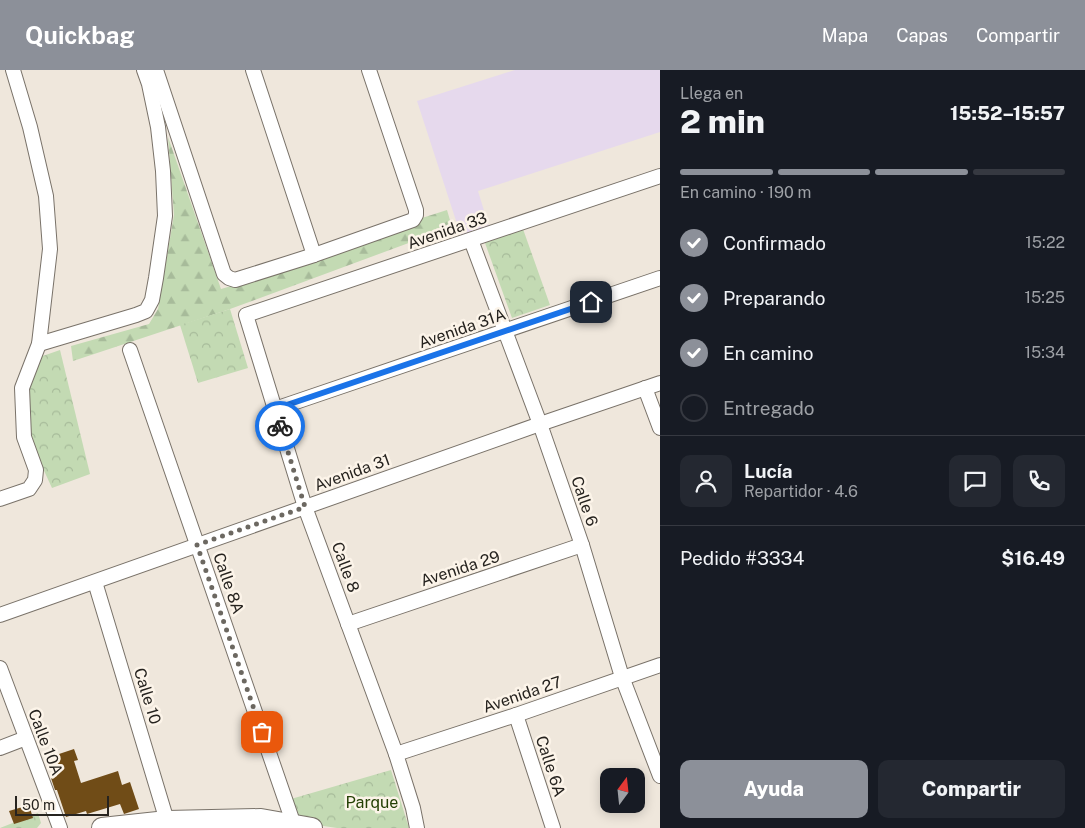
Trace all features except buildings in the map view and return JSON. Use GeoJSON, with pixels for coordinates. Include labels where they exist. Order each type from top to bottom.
{"type":"FeatureCollection","features":[{"type":"Feature","properties":{"kind":"street"},"geometry":{"type":"LineString","coordinates":[[0,499],[29,489],[35,480],[36,470],[24,437],[22,388],[38,344],[50,248],[46,196],[30,127],[13,70]]}},
{"type":"Feature","properties":{"kind":"street"},"geometry":{"type":"LineString","coordinates":[[144,70],[155,78],[224,274],[236,280],[413,220],[416,210],[369,70]]}},
{"type":"Feature","properties":{"kind":"street"},"geometry":{"type":"LineString","coordinates":[[253,70],[314,255]]}},
{"type":"Feature","properties":{"kind":"street"},"geometry":{"type":"LineString","coordinates":[[38,344],[136,315],[146,311],[152,300],[165,216],[155,78]]}},
{"type":"Feature","properties":{"kind":"street","name":"Avenida 33"},"geometry":{"type":"LineString","coordinates":[[246,315],[660,176]]}},
{"type":"Feature","properties":{"kind":"street","name":"Calle 6"},"geometry":{"type":"LineString","coordinates":[[471,240],[540,424],[582,546],[622,677],[660,776]]}},
{"type":"Feature","properties":{"kind":"street","name":"Avenida 31A"},"geometry":{"type":"LineString","coordinates":[[275,409],[660,278]]}},
{"type":"Feature","properties":{"kind":"street","name":"Calle 8"},"geometry":{"type":"LineString","coordinates":[[246,315],[305,507],[396,754],[413,808],[417,828]]}},
{"type":"Feature","properties":{"kind":"street","name":"Calle 8A"},"geometry":{"type":"LineString","coordinates":[[130,350],[197,545],[300,827]]}},
{"type":"Feature","properties":{"kind":"street","name":"Avenida 31"},"geometry":{"type":"LineString","coordinates":[[0,615],[660,383]]}},
{"type":"Feature","properties":{"kind":"street"},"geometry":{"type":"LineString","coordinates":[[646,388],[660,428]]}},
{"type":"Feature","properties":{"kind":"street","name":"Avenida 29"},"geometry":{"type":"LineString","coordinates":[[348,624],[582,546]]}},
{"type":"Feature","properties":{"kind":"street","name":"Calle 10"},"geometry":{"type":"LineString","coordinates":[[95,582],[168,821]]}},
{"type":"Feature","properties":{"kind":"street","name":"Avenida 27"},"geometry":{"type":"LineString","coordinates":[[396,754],[660,665]]}},
{"type":"Feature","properties":{"kind":"street","name":"Calle 10A"},"geometry":{"type":"LineString","coordinates":[[0,668],[60,828]]}},
{"type":"Feature","properties":{"kind":"street","name":"Calle 6A"},"geometry":{"type":"LineString","coordinates":[[516,715],[553,828]]}},
{"type":"Feature","properties":{"kind":"street"},"geometry":{"type":"LineString","coordinates":[[0,748],[26,738]]}},
{"type":"Feature","properties":{"kind":"street"},"geometry":{"type":"LineString","coordinates":[[102,828],[131,827],[168,821],[261,819],[300,827]]}},
{"type":"Feature","properties":{"kind":"shaded area"},"geometry":{"type":"Polygon","coordinates":[[[515,70],[660,70],[660,132],[478,191],[489,227],[461,236],[417,101],[515,70]]]}},
{"type":"Feature","properties":{"kind":"green space"},"geometry":{"type":"Polygon","coordinates":[[[168,137],[221,289],[326,258],[422,218],[447,210],[452,227],[230,309],[73,361],[71,346],[149,324],[158,309],[174,215],[168,137]]]}},
{"type":"Feature","properties":{"kind":"green space"},"geometry":{"type":"Polygon","coordinates":[[[523,229],[550,305],[512,318],[485,243],[523,229]]]}},
{"type":"Feature","properties":{"kind":"green space"},"geometry":{"type":"Polygon","coordinates":[[[230,309],[248,368],[198,383],[180,325],[230,309]]]}},
{"type":"Feature","properties":{"kind":"green space"},"geometry":{"type":"Polygon","coordinates":[[[60,350],[90,474],[52,488],[40,462],[30,430],[27,391],[37,358],[60,350]]]}},
{"type":"Feature","properties":{"kind":"green space","name":"Parque"},"geometry":{"type":"Polygon","coordinates":[[[391,770],[409,828],[337,828],[297,822],[291,799],[391,770]]]}},
{"type":"Feature","properties":{"kind":"green space"},"geometry":{"type":"Polygon","coordinates":[[[38,813],[41,823],[37,828],[0,828],[38,813]]]}},
{"type":"Feature","properties":{"kind":"way so far"},"geometry":{"type":"LineString","coordinates":[[262,732],[197,545],[305,507],[280,426]]}},
{"type":"Feature","properties":{"kind":"route"},"geometry":{"type":"LineString","coordinates":[[280,426],[275,409],[591,302]]}}]}
